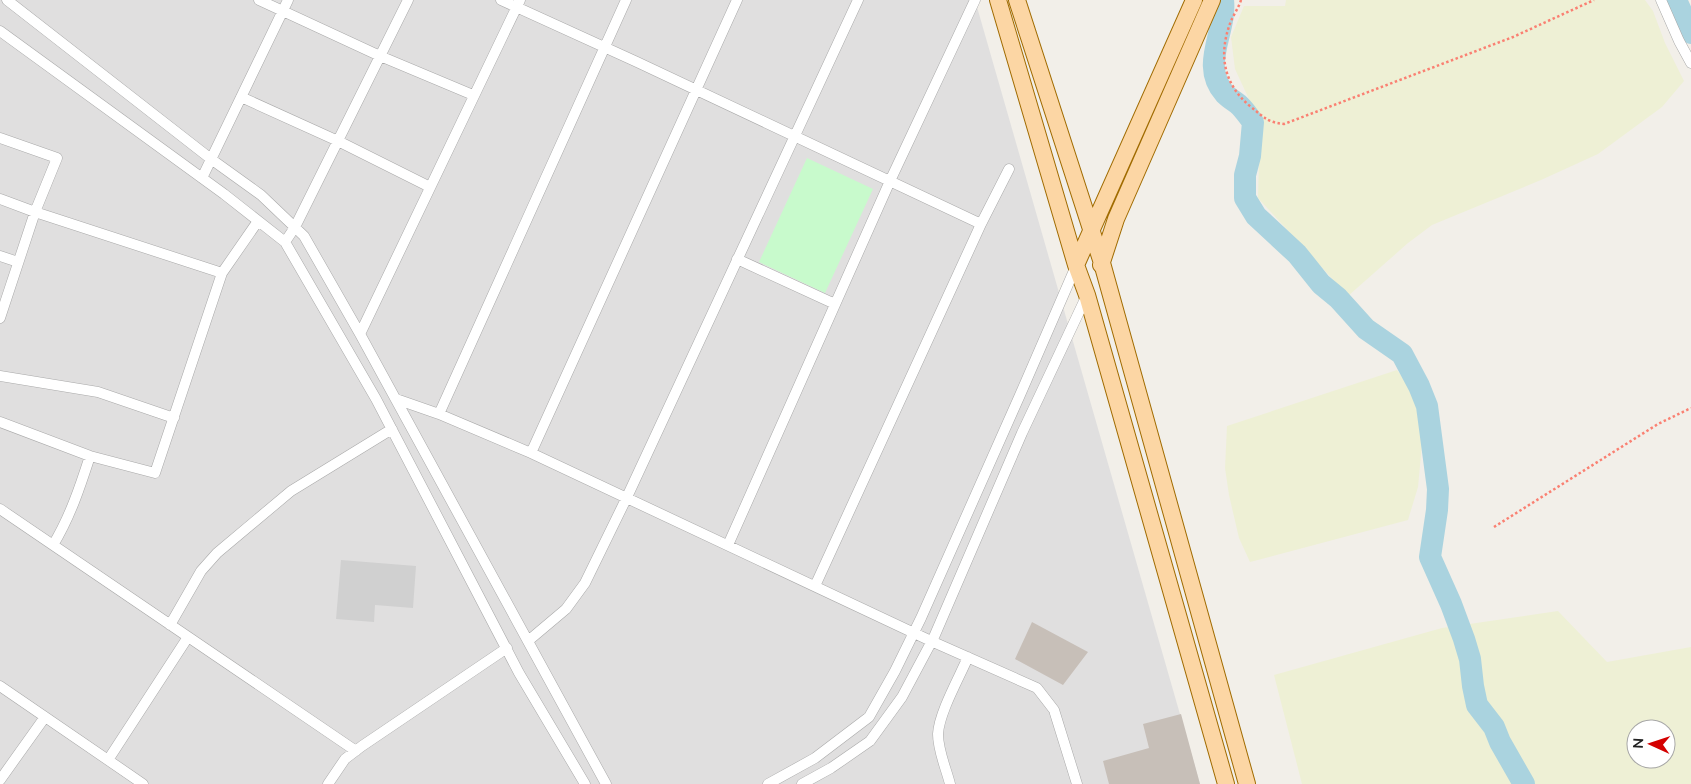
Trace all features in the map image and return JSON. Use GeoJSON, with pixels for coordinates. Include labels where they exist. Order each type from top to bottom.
{"type":"FeatureCollection","features":[{"type":"Feature","properties":{"kind":"main road"},"geometry":{"type":"LineString","coordinates":[[998,0],[1076,265],[1087,295],[1226,784]]}},
{"type":"Feature","properties":{"kind":"main road"},"geometry":{"type":"LineString","coordinates":[[1017,0],[1102,263],[1247,784]]}},
{"type":"Feature","properties":{"kind":"main road"},"geometry":{"type":"LineString","coordinates":[[1076,265],[1194,0]]}},
{"type":"Feature","properties":{"kind":"main road"},"geometry":{"type":"LineString","coordinates":[[1087,295],[1102,263],[1116,219],[1212,0]]}},
{"type":"Feature","properties":{"kind":"street"},"geometry":{"type":"LineString","coordinates":[[7,0],[211,159],[261,195],[304,236],[396,399],[606,784]]}},
{"type":"Feature","properties":{"kind":"street"},"geometry":{"type":"LineString","coordinates":[[259,0],[380,56],[473,95]]}},
{"type":"Feature","properties":{"kind":"street"},"geometry":{"type":"LineString","coordinates":[[202,178],[288,0]]}},
{"type":"Feature","properties":{"kind":"street"},"geometry":{"type":"LineString","coordinates":[[285,242],[295,227],[408,0]]}},
{"type":"Feature","properties":{"kind":"street"},"geometry":{"type":"LineString","coordinates":[[501,0],[518,4],[605,47],[981,224]]}},
{"type":"Feature","properties":{"kind":"street"},"geometry":{"type":"LineString","coordinates":[[438,414],[626,0]]}},
{"type":"Feature","properties":{"kind":"street"},"geometry":{"type":"LineString","coordinates":[[531,453],[737,0]]}},
{"type":"Feature","properties":{"kind":"street"},"geometry":{"type":"LineString","coordinates":[[528,641],[566,609],[585,583],[627,497],[858,0]]}},
{"type":"Feature","properties":{"kind":"street"},"geometry":{"type":"LineString","coordinates":[[728,545],[890,181],[975,0]]}},
{"type":"Feature","properties":{"kind":"street"},"geometry":{"type":"LineString","coordinates":[[1662,0],[1691,64]]}},
{"type":"Feature","properties":{"kind":"street"},"geometry":{"type":"LineString","coordinates":[[360,334],[518,4]]}},
{"type":"Feature","properties":{"kind":"street"},"geometry":{"type":"LineString","coordinates":[[0,30],[202,178],[285,242],[376,399],[506,648],[585,784]]}},
{"type":"Feature","properties":{"kind":"street"},"geometry":{"type":"LineString","coordinates":[[241,97],[338,141],[430,187]]}},
{"type":"Feature","properties":{"kind":"street"},"geometry":{"type":"LineString","coordinates":[[0,138],[57,158],[35,212],[1,314]]}},
{"type":"Feature","properties":{"kind":"street"},"geometry":{"type":"LineString","coordinates":[[815,586],[1008,169]]}},
{"type":"Feature","properties":{"kind":"street"},"geometry":{"type":"LineString","coordinates":[[0,199],[222,273]]}},
{"type":"Feature","properties":{"kind":"street"},"geometry":{"type":"LineString","coordinates":[[0,422],[90,456],[155,473],[222,273],[258,221]]}},
{"type":"Feature","properties":{"kind":"street"},"geometry":{"type":"LineString","coordinates":[[0,256],[18,262]]}},
{"type":"Feature","properties":{"kind":"street"},"geometry":{"type":"LineString","coordinates":[[737,259],[835,304]]}},
{"type":"Feature","properties":{"kind":"street"},"geometry":{"type":"LineString","coordinates":[[768,784],[814,758],[869,717],[895,671],[913,632],[1020,395],[1076,265]]}},
{"type":"Feature","properties":{"kind":"street"},"geometry":{"type":"LineString","coordinates":[[802,784],[831,768],[870,740],[902,697],[931,641],[1022,433],[1087,295]]}},
{"type":"Feature","properties":{"kind":"street"},"geometry":{"type":"LineString","coordinates":[[0,376],[98,392],[174,418]]}},
{"type":"Feature","properties":{"kind":"street"},"geometry":{"type":"LineString","coordinates":[[396,399],[438,414],[531,453],[931,641],[1036,688],[1054,710],[1077,784]]}},
{"type":"Feature","properties":{"kind":"street"},"geometry":{"type":"LineString","coordinates":[[170,625],[201,571],[217,553],[291,491],[392,430]]}},
{"type":"Feature","properties":{"kind":"street"},"geometry":{"type":"LineString","coordinates":[[53,545],[63,530],[90,456]]}},
{"type":"Feature","properties":{"kind":"street"},"geometry":{"type":"LineString","coordinates":[[0,509],[356,751]]}},
{"type":"Feature","properties":{"kind":"street"},"geometry":{"type":"LineString","coordinates":[[108,760],[188,637]]}},
{"type":"Feature","properties":{"kind":"street"},"geometry":{"type":"LineString","coordinates":[[328,784],[345,759],[506,648]]}},
{"type":"Feature","properties":{"kind":"street"},"geometry":{"type":"LineString","coordinates":[[950,784],[938,734],[941,718],[968,657]]}},
{"type":"Feature","properties":{"kind":"street"},"geometry":{"type":"LineString","coordinates":[[0,686],[144,784]]}},
{"type":"Feature","properties":{"kind":"street"},"geometry":{"type":"LineString","coordinates":[[0,780],[45,717]]}},
{"type":"Feature","properties":{"kind":"path"},"geometry":{"type":"LineString","coordinates":[[1241,0],[1231,21],[1226,40],[1224,63],[1227,76],[1243,100],[1270,122],[1284,124],[1513,38],[1594,0]]}},
{"type":"Feature","properties":{"kind":"path"},"geometry":{"type":"LineString","coordinates":[[1494,527],[1658,424],[1691,408]]}},
{"type":"Feature","properties":{"kind":"shaded area"},"geometry":{"type":"Polygon","coordinates":[[[0,0],[975,0],[1200,784],[0,784],[0,0]]]}},
{"type":"Feature","properties":{"kind":"shaded area"},"geometry":{"type":"Polygon","coordinates":[[[341,560],[416,566],[413,608],[375,605],[374,622],[336,619],[341,560]]]}},
{"type":"Feature","properties":{"kind":"green space"},"geometry":{"type":"Polygon","coordinates":[[[1286,0],[1645,0],[1653,11],[1665,43],[1684,81],[1662,107],[1598,154],[1432,225],[1408,243],[1348,296],[1258,198],[1260,123],[1235,69],[1231,37],[1244,6],[1285,6],[1286,0]]]}},
{"type":"Feature","properties":{"kind":"green space"},"geometry":{"type":"Polygon","coordinates":[[[807,158],[873,189],[825,293],[759,262],[807,158]]]}},
{"type":"Feature","properties":{"kind":"green space"},"geometry":{"type":"Polygon","coordinates":[[[1397,370],[1415,394],[1422,444],[1418,487],[1408,520],[1250,562],[1239,538],[1229,495],[1225,468],[1227,426],[1397,370]]]}},
{"type":"Feature","properties":{"kind":"green space"},"geometry":{"type":"Polygon","coordinates":[[[1558,611],[1607,662],[1691,647],[1691,784],[1302,784],[1274,675],[1442,628],[1558,611]]]}},
{"type":"Feature","properties":{"kind":"building"},"geometry":{"type":"Polygon","coordinates":[[[1032,622],[1088,652],[1063,685],[1015,659],[1032,622]]]}},
{"type":"Feature","properties":{"kind":"building"},"geometry":{"type":"Polygon","coordinates":[[[1181,714],[1200,784],[1109,784],[1103,761],[1149,748],[1143,724],[1181,714]]]}},
{"type":"Feature","properties":{"kind":"waterway"},"geometry":{"type":"LineString","coordinates":[[1223,0],[1214,72],[1225,94],[1240,106],[1253,122],[1250,156],[1245,175],[1245,198],[1256,216],[1297,254],[1321,284],[1338,298],[1366,329],[1402,354],[1419,386],[1427,406],[1438,489],[1430,557],[1464,639],[1470,659],[1477,705],[1494,727],[1500,742],[1524,784]]}},
{"type":"Feature","properties":{"kind":"waterway"},"geometry":{"type":"LineString","coordinates":[[1676,0],[1691,33]]}}]}
